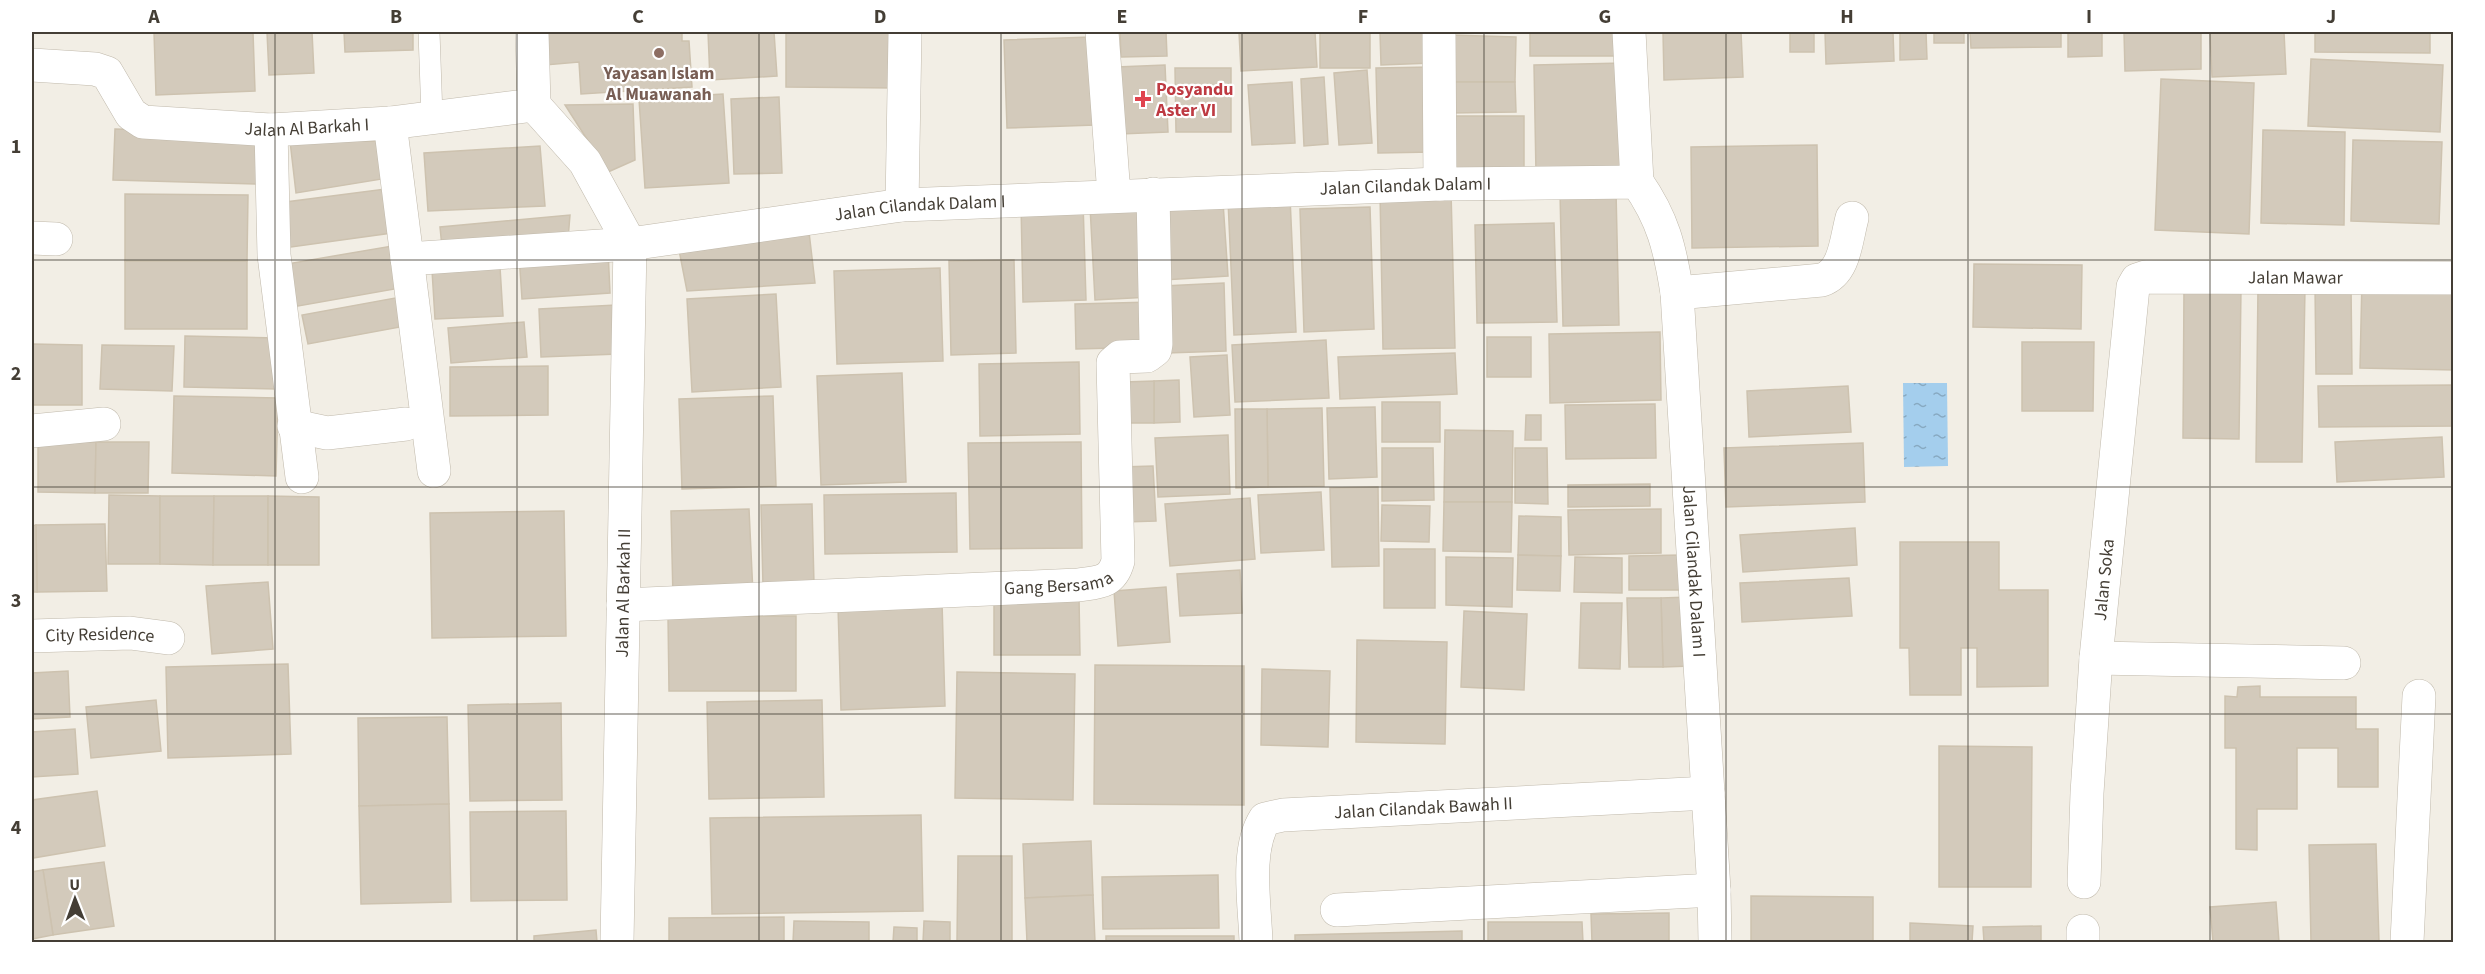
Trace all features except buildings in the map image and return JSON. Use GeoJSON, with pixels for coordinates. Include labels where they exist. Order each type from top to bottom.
{"type":"FeatureCollection","features":[{"type":"Feature","properties":{"kind":"street"},"geometry":{"type":"LineString","coordinates":[[531,32],[534,105],[585,162],[630,244]]}},
{"type":"Feature","properties":{"kind":"street"},"geometry":{"type":"LineString","coordinates":[[902,205],[905,32]]}},
{"type":"Feature","properties":{"kind":"street"},"geometry":{"type":"LineString","coordinates":[[1102,32],[1114,195]]}},
{"type":"Feature","properties":{"kind":"street"},"geometry":{"type":"LineString","coordinates":[[1439,32],[1440,184]]}},
{"type":"Feature","properties":{"kind":"street"},"geometry":{"type":"LineString","coordinates":[[1629,32],[1637,182]]}},
{"type":"Feature","properties":{"kind":"street","name":"Jalan Al Barkah I"},"geometry":{"type":"LineString","coordinates":[[32,65],[95,69],[107,73],[131,114],[142,122],[271,130],[390,123],[534,105]]}},
{"type":"Feature","properties":{"kind":"street"},"geometry":{"type":"LineString","coordinates":[[390,123],[434,471]]}},
{"type":"Feature","properties":{"kind":"street"},"geometry":{"type":"LineString","coordinates":[[271,130],[274,255],[302,477]]}},
{"type":"Feature","properties":{"kind":"street","name":"Jalan Cilandak Dalam I"},"geometry":{"type":"LineString","coordinates":[[407,259],[630,244],[902,205],[1440,184],[1637,182],[1654,206],[1669,243],[1677,293],[1714,890],[1715,942]]}},
{"type":"Feature","properties":{"kind":"street","name":"Gang Bersama"},"geometry":{"type":"LineString","coordinates":[[623,605],[1067,585],[1107,580],[1115,574],[1118,561],[1113,363],[1120,357],[1148,356],[1155,350],[1153,194]]}},
{"type":"Feature","properties":{"kind":"street"},"geometry":{"type":"LineString","coordinates":[[1677,293],[1822,280],[1833,276],[1839,266],[1852,218]]}},
{"type":"Feature","properties":{"kind":"street","name":"Jalan Al Barkah II"},"geometry":{"type":"LineString","coordinates":[[617,942],[630,244]]}},
{"type":"Feature","properties":{"kind":"street","name":"Jalan Mawar"},"geometry":{"type":"LineString","coordinates":[[2137,280],[2146,277],[2454,278]]}},
{"type":"Feature","properties":{"kind":"street","name":"Jalan Soka"},"geometry":{"type":"LineString","coordinates":[[2084,882],[2087,793],[2097,658],[2131,297],[2137,280]]}},
{"type":"Feature","properties":{"kind":"street"},"geometry":{"type":"LineString","coordinates":[[32,431],[104,424]]}},
{"type":"Feature","properties":{"kind":"street"},"geometry":{"type":"LineString","coordinates":[[294,426],[327,433],[406,424]]}},
{"type":"Feature","properties":{"kind":"street","name":"City Residence"},"geometry":{"type":"LineString","coordinates":[[32,636],[130,633],[168,638]]}},
{"type":"Feature","properties":{"kind":"street"},"geometry":{"type":"LineString","coordinates":[[2097,658],[2344,663]]}},
{"type":"Feature","properties":{"kind":"street"},"geometry":{"type":"LineString","coordinates":[[2407,942],[2419,696]]}},
{"type":"Feature","properties":{"kind":"street","name":"Jalan Cilandak Bawah II"},"geometry":{"type":"LineString","coordinates":[[1256,942],[1253,849],[1256,832],[1265,819],[1283,815],[1708,793]]}},
{"type":"Feature","properties":{"kind":"street"},"geometry":{"type":"LineString","coordinates":[[1337,910],[1714,890]]}},
{"type":"Feature","properties":{"kind":"lane"},"geometry":{"type":"LineString","coordinates":[[429,32],[432,117]]}},
{"type":"Feature","properties":{"kind":"water"},"geometry":{"type":"Polygon","coordinates":[[[1903,383],[1947,383],[1948,466],[1904,467],[1903,383]]]}},
{"type":"Feature","properties":{"kind":"place","name":"Yayasan Islam Al Muawanah"},"geometry":{"type":"Point","coordinates":[659,53]}},
{"type":"Feature","properties":{"kind":"place","name":"Posyandu Aster VI"},"geometry":{"type":"Point","coordinates":[1143,99]}}]}
